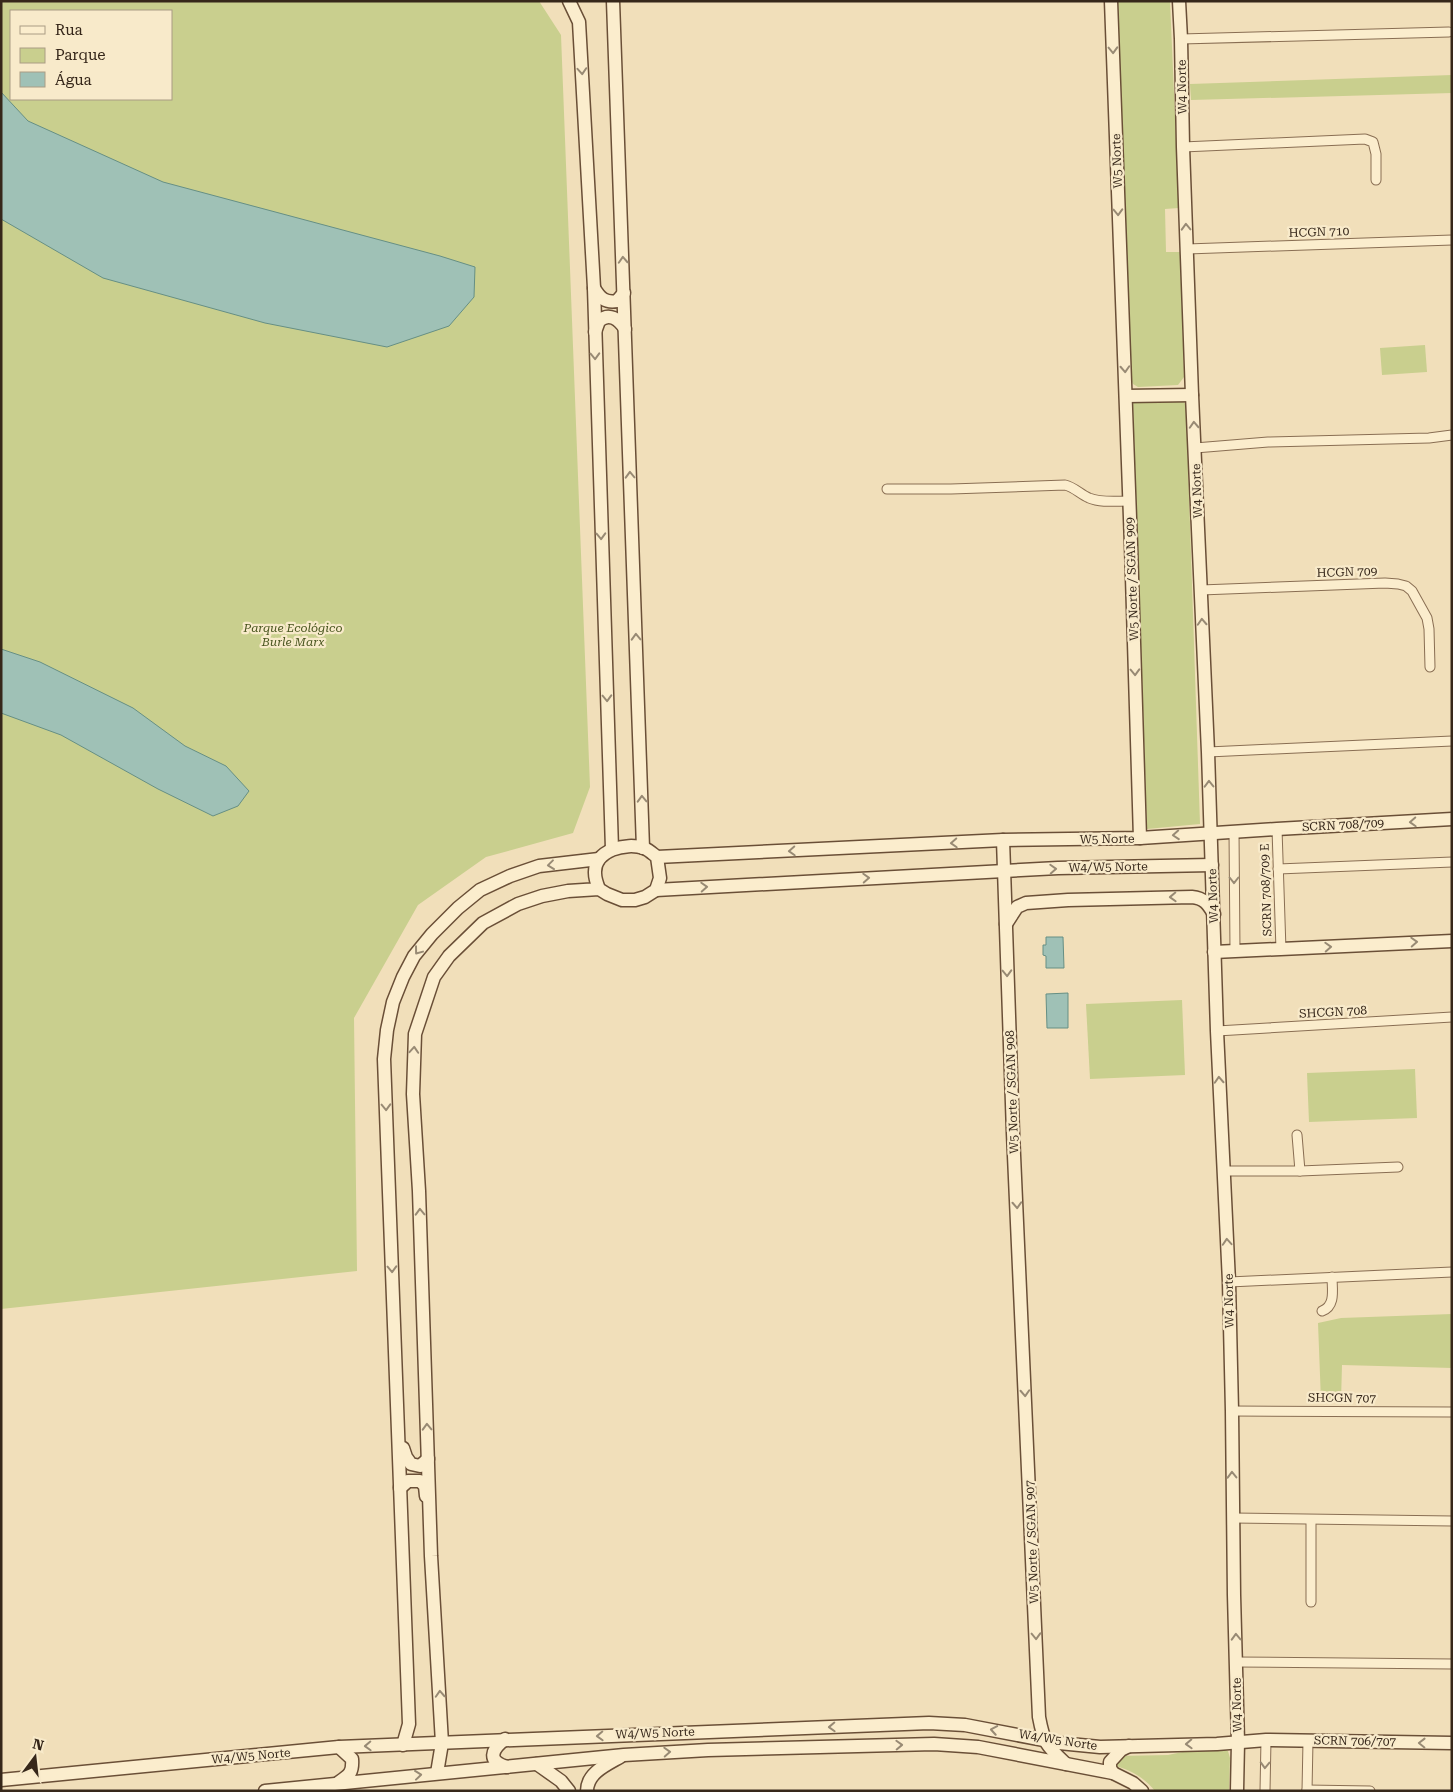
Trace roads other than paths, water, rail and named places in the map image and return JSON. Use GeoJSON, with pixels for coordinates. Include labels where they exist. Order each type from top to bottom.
{"type":"FeatureCollection","features":[{"type":"Feature","properties":{"kind":"main road"},"geometry":{"type":"LineString","coordinates":[[569,1],[579,22],[594,288],[612,849]]}},
{"type":"Feature","properties":{"kind":"main road","name":"W5 Norte"},"geometry":{"type":"LineString","coordinates":[[1111,1],[1122,321]]}},
{"type":"Feature","properties":{"kind":"main road","name":"W4 Norte"},"geometry":{"type":"LineString","coordinates":[[1179,1],[1192,395],[1208,752],[1217,1031],[1229,1282],[1238,1742],[1237,1791]]}},
{"type":"Feature","properties":{"kind":"main road"},"geometry":{"type":"LineString","coordinates":[[611,4],[626,329],[643,848]]}},
{"type":"Feature","properties":{"kind":"main road"},"geometry":{"type":"LineString","coordinates":[[594,288],[606,302],[617,301],[624,293]]}},
{"type":"Feature","properties":{"kind":"main road"},"geometry":{"type":"LineString","coordinates":[[594,334],[599,321],[606,317],[620,321],[626,329]]}},
{"type":"Feature","properties":{"kind":"main road","name":"W5 Norte / SGAN 909"},"geometry":{"type":"LineString","coordinates":[[1122,321],[1140,838]]}},
{"type":"Feature","properties":{"kind":"main road"},"geometry":{"type":"LineString","coordinates":[[1126,396],[1192,395]]}},
{"type":"Feature","properties":{"kind":"main road","name":"SCRN 708/709"},"geometry":{"type":"LineString","coordinates":[[1211,833],[1452,819]]}},
{"type":"Feature","properties":{"kind":"main road","name":"W5 Norte"},"geometry":{"type":"LineString","coordinates":[[657,857],[1003,840],[1140,838],[1211,833]]}},
{"type":"Feature","properties":{"kind":"main road","name":"W5 Norte / SGAN 908"},"geometry":{"type":"LineString","coordinates":[[1003,840],[1023,1344]]}},
{"type":"Feature","properties":{"kind":"main road"},"geometry":{"type":"LineString","coordinates":[[403,1745],[408,1724],[384,1059],[387,1030],[393,1002],[414,956],[432,934],[458,908],[480,890],[510,876],[539,866],[599,859],[612,849],[627,846],[643,848],[657,857],[660,878],[656,890],[645,897],[622,900],[599,889],[568,890],[518,904],[483,924],[449,956],[434,977],[422,1010],[415,1034],[413,1072],[419,1191],[431,1556]]}},
{"type":"Feature","properties":{"kind":"main road"},"geometry":{"type":"LineString","coordinates":[[599,859],[595,873],[599,889]]}},
{"type":"Feature","properties":{"kind":"main road","name":"W4/W5 Norte"},"geometry":{"type":"LineString","coordinates":[[656,890],[1004,871],[1212,864]]}},
{"type":"Feature","properties":{"kind":"main road"},"geometry":{"type":"LineString","coordinates":[[1006,924],[1017,907],[1026,904],[1068,900],[1198,897],[1207,902],[1214,914]]}},
{"type":"Feature","properties":{"kind":"main road"},"geometry":{"type":"LineString","coordinates":[[1214,952],[1452,940]]}},
{"type":"Feature","properties":{"kind":"main road","name":"W5 Norte / SGAN 907"},"geometry":{"type":"LineString","coordinates":[[1023,1344],[1039,1708],[1043,1739]]}},
{"type":"Feature","properties":{"kind":"main road"},"geometry":{"type":"LineString","coordinates":[[397,1406],[404,1452],[408,1461],[420,1466],[428,1458]]}},
{"type":"Feature","properties":{"kind":"main road"},"geometry":{"type":"LineString","coordinates":[[400,1488],[412,1480],[420,1480],[425,1486],[442,1743],[437,1773]]}},
{"type":"Feature","properties":{"kind":"main road","name":"W4/W5 Norte"},"geometry":{"type":"LineString","coordinates":[[1,1780],[339,1747],[929,1723],[965,1725],[1059,1743],[1100,1748],[1266,1740],[1308,1741]]}},
{"type":"Feature","properties":{"kind":"main road"},"geometry":{"type":"LineString","coordinates":[[505,1739],[498,1745],[493,1755],[494,1760],[498,1764],[507,1767]]}},
{"type":"Feature","properties":{"kind":"main road"},"geometry":{"type":"LineString","coordinates":[[1043,1739],[1050,1750],[1066,1764]]}},
{"type":"Feature","properties":{"kind":"main road","name":"SCRN 706/707"},"geometry":{"type":"LineString","coordinates":[[1308,1741],[1452,1743]]}},
{"type":"Feature","properties":{"kind":"main road","name":"W4/W5 Norte"},"geometry":{"type":"LineString","coordinates":[[265,1791],[339,1782],[624,1755],[708,1750],[934,1744],[978,1747],[1113,1774],[1133,1783],[1142,1791]]}},
{"type":"Feature","properties":{"kind":"main road"},"geometry":{"type":"LineString","coordinates":[[1113,1774],[1110,1762],[1121,1750],[1129,1746]]}},
{"type":"Feature","properties":{"kind":"main road"},"geometry":{"type":"LineString","coordinates":[[339,1747],[352,1758],[353,1766],[349,1776],[339,1782]]}},
{"type":"Feature","properties":{"kind":"main road"},"geometry":{"type":"LineString","coordinates":[[586,1791],[587,1784],[596,1771],[624,1755]]}},
{"type":"Feature","properties":{"kind":"main road"},"geometry":{"type":"LineString","coordinates":[[537,1764],[561,1781],[569,1791]]}},
{"type":"Feature","properties":{"kind":"street"},"geometry":{"type":"LineString","coordinates":[[1181,39],[1448,32]]}},
{"type":"Feature","properties":{"kind":"street"},"geometry":{"type":"LineString","coordinates":[[1183,147],[1365,139],[1374,142],[1376,147],[1376,180]]}},
{"type":"Feature","properties":{"kind":"street","name":"HCGN 710"},"geometry":{"type":"LineString","coordinates":[[1187,249],[1452,240]]}},
{"type":"Feature","properties":{"kind":"street"},"geometry":{"type":"LineString","coordinates":[[1195,448],[1268,442],[1429,438],[1452,435]]}},
{"type":"Feature","properties":{"kind":"street"},"geometry":{"type":"LineString","coordinates":[[886,489],[1065,485],[1070,486],[1088,498],[1096,500],[1129,501]]}},
{"type":"Feature","properties":{"kind":"street","name":"HCGN 709"},"geometry":{"type":"LineString","coordinates":[[1201,590],[1385,583],[1406,586],[1412,591],[1427,618],[1430,667]]}},
{"type":"Feature","properties":{"kind":"street"},"geometry":{"type":"LineString","coordinates":[[1208,752],[1452,741]]}},
{"type":"Feature","properties":{"kind":"street","name":"SCRN 708/709 E"},"geometry":{"type":"LineString","coordinates":[[1277,828],[1281,950]]}},
{"type":"Feature","properties":{"kind":"street"},"geometry":{"type":"LineString","coordinates":[[1234,831],[1235,951]]}},
{"type":"Feature","properties":{"kind":"street"},"geometry":{"type":"LineString","coordinates":[[1278,869],[1452,862]]}},
{"type":"Feature","properties":{"kind":"street","name":"SHCGN 708"},"geometry":{"type":"LineString","coordinates":[[1217,1031],[1452,1017]]}},
{"type":"Feature","properties":{"kind":"street"},"geometry":{"type":"LineString","coordinates":[[1297,1136],[1300,1171]]}},
{"type":"Feature","properties":{"kind":"street"},"geometry":{"type":"LineString","coordinates":[[1223,1172],[1398,1167]]}},
{"type":"Feature","properties":{"kind":"street"},"geometry":{"type":"LineString","coordinates":[[1229,1282],[1452,1272]]}},
{"type":"Feature","properties":{"kind":"street"},"geometry":{"type":"LineString","coordinates":[[1322,1311],[1332,1302],[1332,1277]]}},
{"type":"Feature","properties":{"kind":"street","name":"SHCGN 707"},"geometry":{"type":"LineString","coordinates":[[1232,1411],[1452,1412]]}},
{"type":"Feature","properties":{"kind":"street"},"geometry":{"type":"LineString","coordinates":[[1233,1518],[1452,1521]]}},
{"type":"Feature","properties":{"kind":"street"},"geometry":{"type":"LineString","coordinates":[[1311,1520],[1311,1602]]}},
{"type":"Feature","properties":{"kind":"street"},"geometry":{"type":"LineString","coordinates":[[1236,1662],[1452,1664]]}},
{"type":"Feature","properties":{"kind":"street"},"geometry":{"type":"LineString","coordinates":[[1265,1791],[1266,1740]]}},
{"type":"Feature","properties":{"kind":"street","name":"SCRN 706/707"},"geometry":{"type":"LineString","coordinates":[[1308,1741],[1307,1790],[1370,1791]]}},
{"type":"Feature","properties":{"kind":"water"},"geometry":{"type":"Polygon","coordinates":[[[1,92],[28,121],[163,182],[475,267],[474,297],[449,326],[387,347],[265,323],[103,278],[1,219],[1,92]]]}},
{"type":"Feature","properties":{"kind":"water"},"geometry":{"type":"Polygon","coordinates":[[[1,649],[40,662],[133,708],[185,746],[226,766],[249,791],[238,806],[213,816],[158,789],[61,735],[1,713],[1,649]]]}},
{"type":"Feature","properties":{"kind":"water"},"geometry":{"type":"Polygon","coordinates":[[[1046,937],[1063,937],[1064,968],[1046,968],[1046,956],[1043,955],[1043,945],[1046,945],[1046,937]]]}},
{"type":"Feature","properties":{"kind":"water"},"geometry":{"type":"Polygon","coordinates":[[[1068,993],[1068,1028],[1047,1028],[1046,994],[1068,993]]]}},
{"type":"Feature","properties":{"kind":"park label","name":"Parque Ecológico Burle Marx"},"geometry":{"type":"Point","coordinates":[293,635]}}]}
